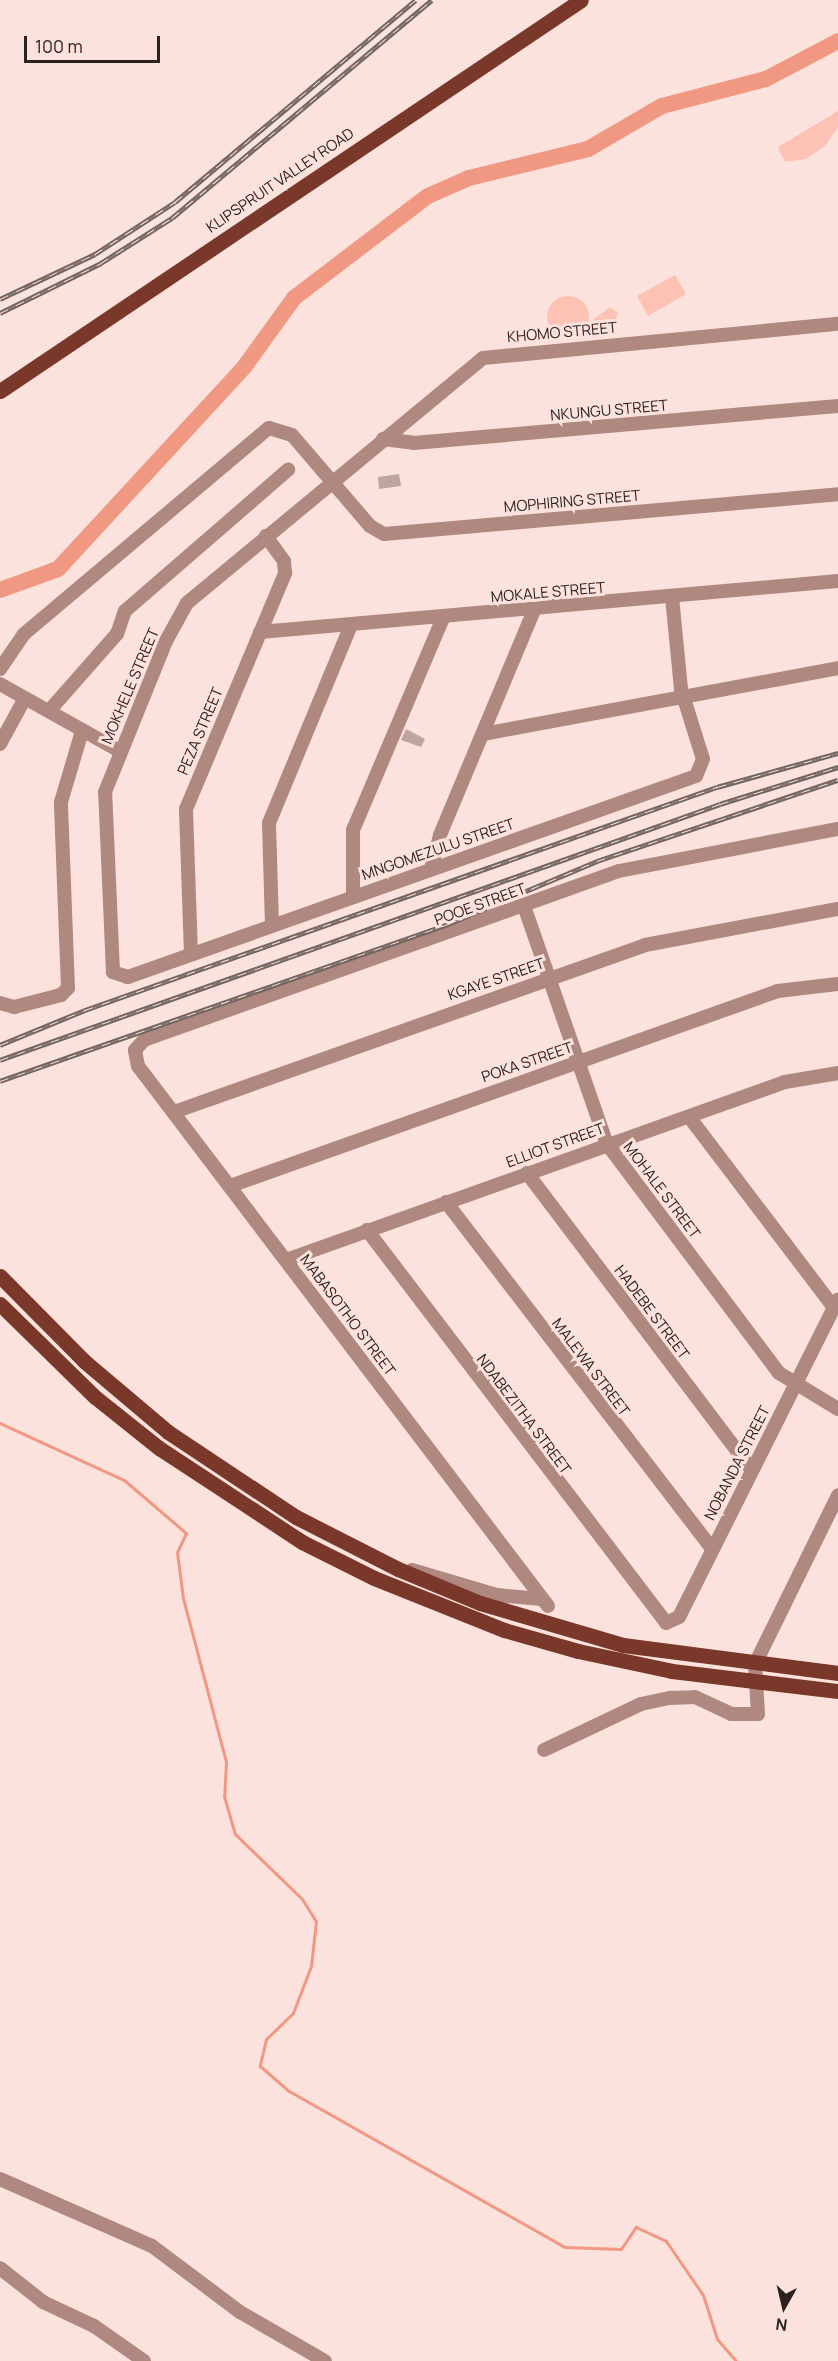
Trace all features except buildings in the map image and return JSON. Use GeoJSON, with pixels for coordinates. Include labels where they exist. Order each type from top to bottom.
{"type":"FeatureCollection","features":[{"type":"Feature","properties":{"kind":"main road","name":"KLIPSPRUIT VALLEY ROAD"},"geometry":{"type":"LineString","coordinates":[[0,380],[564,0]]}},
{"type":"Feature","properties":{"kind":"main road","name":"KLIPSPRUIT VALLEY ROAD"},"geometry":{"type":"LineString","coordinates":[[0,390],[581,0]]}},
{"type":"Feature","properties":{"kind":"main road"},"geometry":{"type":"LineString","coordinates":[[0,1276],[84,1361],[168,1432],[296,1517],[398,1569],[480,1603],[594,1638],[754,1664],[838,1673]]}},
{"type":"Feature","properties":{"kind":"main road"},"geometry":{"type":"LineString","coordinates":[[0,1304],[95,1397],[149,1441],[302,1542],[425,1600],[504,1630],[622,1662],[754,1683],[838,1691]]}},
{"type":"Feature","properties":{"kind":"street","name":"KHOMO STREET"},"geometry":{"type":"LineString","coordinates":[[333,481],[469,366],[489,356],[838,324]]}},
{"type":"Feature","properties":{"kind":"street","name":"NKUNGU STREET"},"geometry":{"type":"LineString","coordinates":[[383,439],[414,443],[838,406]]}},
{"type":"Feature","properties":{"kind":"street","name":"MOPHIRING STREET"},"geometry":{"type":"LineString","coordinates":[[0,669],[24,634],[265,430],[289,433],[370,526],[387,534],[838,494]]}},
{"type":"Feature","properties":{"kind":"street"},"geometry":{"type":"LineString","coordinates":[[49,711],[117,634],[125,611],[288,470]]}},
{"type":"Feature","properties":{"kind":"street","name":"MOKHELE STREET"},"geometry":{"type":"LineString","coordinates":[[113,972],[104,799],[120,751],[182,608],[333,481]]}},
{"type":"Feature","properties":{"kind":"street","name":"PEZA STREET"},"geometry":{"type":"LineString","coordinates":[[191,954],[186,808],[286,567],[266,536]]}},
{"type":"Feature","properties":{"kind":"street","name":"MOKALE STREET"},"geometry":{"type":"LineString","coordinates":[[260,632],[350,627],[838,581]]}},
{"type":"Feature","properties":{"kind":"street"},"geometry":{"type":"LineString","coordinates":[[672,597],[684,698]]}},
{"type":"Feature","properties":{"kind":"street"},"geometry":{"type":"LineString","coordinates":[[431,869],[440,835],[534,610]]}},
{"type":"Feature","properties":{"kind":"street"},"geometry":{"type":"LineString","coordinates":[[353,897],[353,830],[442,618]]}},
{"type":"Feature","properties":{"kind":"street"},"geometry":{"type":"LineString","coordinates":[[272,925],[269,823],[350,627]]}},
{"type":"Feature","properties":{"kind":"street"},"geometry":{"type":"LineString","coordinates":[[483,734],[838,668]]}},
{"type":"Feature","properties":{"kind":"street"},"geometry":{"type":"LineString","coordinates":[[0,684],[120,751]]}},
{"type":"Feature","properties":{"kind":"street"},"geometry":{"type":"LineString","coordinates":[[0,744],[25,698]]}},
{"type":"Feature","properties":{"kind":"street","name":"MNGOMEZULU STREET"},"geometry":{"type":"LineString","coordinates":[[113,972],[128,977],[696,776],[703,759],[684,698]]}},
{"type":"Feature","properties":{"kind":"street"},"geometry":{"type":"LineString","coordinates":[[0,1003],[14,1007],[62,995],[68,988],[61,802],[82,731]]}},
{"type":"Feature","properties":{"kind":"street","name":"POOE STREET"},"geometry":{"type":"LineString","coordinates":[[142,1042],[626,869],[838,829]]}},
{"type":"Feature","properties":{"kind":"street","name":"MOHALE STREET"},"geometry":{"type":"LineString","coordinates":[[524,906],[607,1144],[779,1373],[794,1386],[838,1408]]}},
{"type":"Feature","properties":{"kind":"street","name":"KGAYE STREET"},"geometry":{"type":"LineString","coordinates":[[174,1112],[652,943],[838,909]]}},
{"type":"Feature","properties":{"kind":"street","name":"POKA STREET"},"geometry":{"type":"LineString","coordinates":[[230,1186],[789,987],[838,984]]}},
{"type":"Feature","properties":{"kind":"street","name":"MABASOTHO STREET"},"geometry":{"type":"LineString","coordinates":[[142,1042],[135,1061],[545,1602],[514,1598],[398,1569]]}},
{"type":"Feature","properties":{"kind":"street","name":"ELLIOT STREET"},"geometry":{"type":"LineString","coordinates":[[286,1260],[607,1144],[690,1118],[808,1074],[838,1073]]}},
{"type":"Feature","properties":{"kind":"street"},"geometry":{"type":"LineString","coordinates":[[690,1118],[836,1304]]}},
{"type":"Feature","properties":{"kind":"street","name":"HADEBE STREET"},"geometry":{"type":"LineString","coordinates":[[527,1173],[752,1471]]}},
{"type":"Feature","properties":{"kind":"street","name":"MALEWA STREET"},"geometry":{"type":"LineString","coordinates":[[446,1202],[712,1549]]}},
{"type":"Feature","properties":{"kind":"street","name":"NDABEZITHA STREET"},"geometry":{"type":"LineString","coordinates":[[367,1230],[657,1617]]}},
{"type":"Feature","properties":{"kind":"street","name":"NOBANDA STREET"},"geometry":{"type":"LineString","coordinates":[[657,1617],[666,1623],[676,1620],[836,1304]]}},
{"type":"Feature","properties":{"kind":"street"},"geometry":{"type":"LineString","coordinates":[[544,1750],[641,1704],[670,1698],[698,1698],[731,1714],[758,1714],[754,1664],[838,1495]]}},
{"type":"Feature","properties":{"kind":"street"},"geometry":{"type":"LineString","coordinates":[[0,2179],[152,2246],[240,2312],[325,2361]]}},
{"type":"Feature","properties":{"kind":"street"},"geometry":{"type":"LineString","coordinates":[[0,2268],[43,2302],[94,2326],[144,2361]]}},
{"type":"Feature","properties":{"kind":"shaded area"},"geometry":{"type":"Polygon","coordinates":[[[838,111],[838,127],[826,145],[806,159],[785,162],[778,147],[838,111]]]}},
{"type":"Feature","properties":{"kind":"shaded area"},"geometry":{"type":"Polygon","coordinates":[[[675,275],[686,294],[648,316],[637,296],[675,275]]]}},
{"type":"Feature","properties":{"kind":"shaded area"},"geometry":{"type":"Polygon","coordinates":[[[568,296],[583,302],[589,317],[583,332],[568,338],[553,332],[547,317],[553,302],[568,296]]]}},
{"type":"Feature","properties":{"kind":"shaded area"},"geometry":{"type":"Polygon","coordinates":[[[610,307],[618,313],[613,327],[609,333],[596,333],[594,319],[610,307]]]}},
{"type":"Feature","properties":{"kind":"waterway"},"geometry":{"type":"LineString","coordinates":[[0,590],[58,569],[245,366],[294,298],[428,196],[469,178],[588,149],[662,106],[766,79],[838,41]]}},
{"type":"Feature","properties":{"kind":"waterway"},"geometry":{"type":"LineString","coordinates":[[0,1423],[124,1480],[186,1533],[177,1552],[183,1598],[226,1762],[224,1796],[235,1834],[302,1899],[316,1921],[311,1966],[293,2013],[266,2039],[260,2066],[289,2091],[565,2247],[621,2249],[636,2227],[666,2241],[703,2295],[717,2339],[736,2361]]}},
{"type":"Feature","properties":{"kind":"railway"},"geometry":{"type":"LineString","coordinates":[[0,299],[95,254],[175,202],[416,0]]}},
{"type":"Feature","properties":{"kind":"railway"},"geometry":{"type":"LineString","coordinates":[[0,313],[101,263],[172,218],[432,0]]}},
{"type":"Feature","properties":{"kind":"railway"},"geometry":{"type":"LineString","coordinates":[[0,1045],[85,1010],[717,787],[838,753]]}},
{"type":"Feature","properties":{"kind":"railway"},"geometry":{"type":"LineString","coordinates":[[0,1060],[720,804],[838,767]]}},
{"type":"Feature","properties":{"kind":"railway"},"geometry":{"type":"LineString","coordinates":[[0,1081],[448,924],[597,861],[838,780]]}}]}
